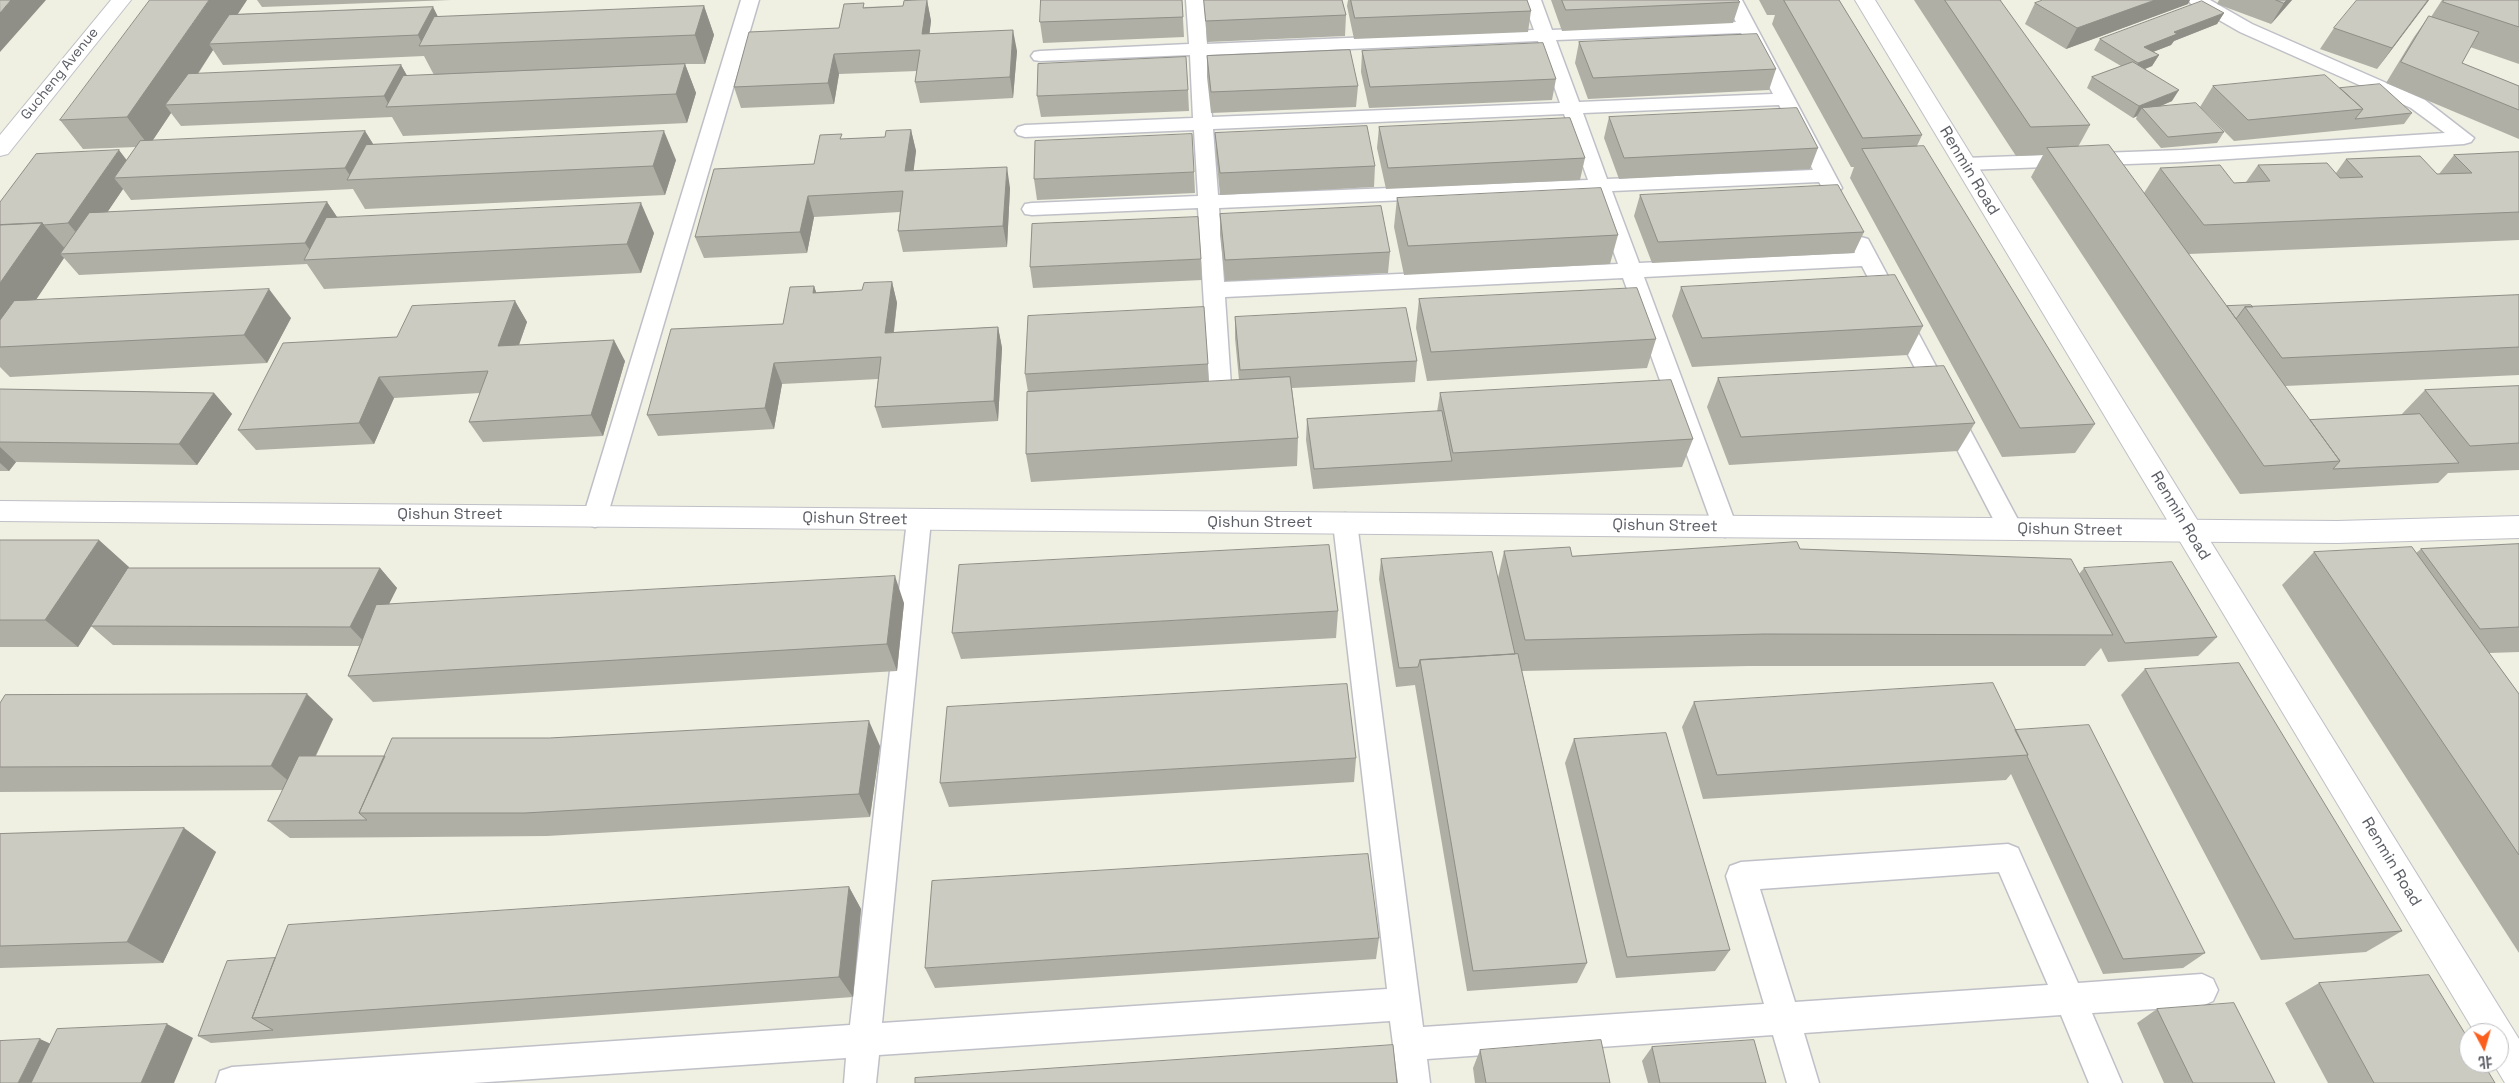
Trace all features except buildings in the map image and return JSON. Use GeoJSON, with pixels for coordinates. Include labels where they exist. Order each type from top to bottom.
{"type":"FeatureCollection","features":[{"type":"Feature","properties":{"kind":"street","name":"Gucheng Avenue"},"geometry":{"type":"LineString","coordinates":[[0,149],[121,0]]}},
{"type":"Feature","properties":{"kind":"street","name":"Renmin Road"},"geometry":{"type":"LineString","coordinates":[[1865,0],[2489,1023]]}},
{"type":"Feature","properties":{"kind":"street","name":"Qishun Street"},"geometry":{"type":"LineString","coordinates":[[0,512],[2337,532],[2519,527]]}},
{"type":"Feature","properties":{"kind":"street"},"geometry":{"type":"LineString","coordinates":[[2509,1056],[2519,1072]]}},
{"type":"Feature","properties":{"kind":"lane"},"geometry":{"type":"LineString","coordinates":[[595,517],[750,0]]}},
{"type":"Feature","properties":{"kind":"lane"},"geometry":{"type":"LineString","coordinates":[[1195,0],[1220,386]]}},
{"type":"Feature","properties":{"kind":"lane"},"geometry":{"type":"LineString","coordinates":[[1532,0],[1725,527]]}},
{"type":"Feature","properties":{"kind":"lane"},"geometry":{"type":"LineString","coordinates":[[1733,0],[2011,529]]}},
{"type":"Feature","properties":{"kind":"lane"},"geometry":{"type":"LineString","coordinates":[[1965,164],[2182,156],[2464,138],[2418,104],[2246,28],[2196,0]]}},
{"type":"Feature","properties":{"kind":"lane"},"geometry":{"type":"LineString","coordinates":[[1040,56],[1747,27]]}},
{"type":"Feature","properties":{"kind":"lane"},"geometry":{"type":"LineString","coordinates":[[1025,131],[1785,99]]}},
{"type":"Feature","properties":{"kind":"lane"},"geometry":{"type":"LineString","coordinates":[[1032,209],[1826,176]]}},
{"type":"Feature","properties":{"kind":"lane"},"geometry":{"type":"LineString","coordinates":[[1214,290],[1868,259]]}},
{"type":"Feature","properties":{"kind":"lane"},"geometry":{"type":"LineString","coordinates":[[860,1083],[920,520]]}},
{"type":"Feature","properties":{"kind":"lane"},"geometry":{"type":"LineString","coordinates":[[1345,523],[1414,1083]]}},
{"type":"Feature","properties":{"kind":"lane"},"geometry":{"type":"LineString","coordinates":[[1803,1083],[1740,876],[2008,858],[2106,1083]]}},
{"type":"Feature","properties":{"kind":"lane"},"geometry":{"type":"LineString","coordinates":[[1409,1044],[2202,990]]}},
{"type":"Feature","properties":{"kind":"lane"},"geometry":{"type":"LineString","coordinates":[[232,1083],[1404,1004]]}}]}
